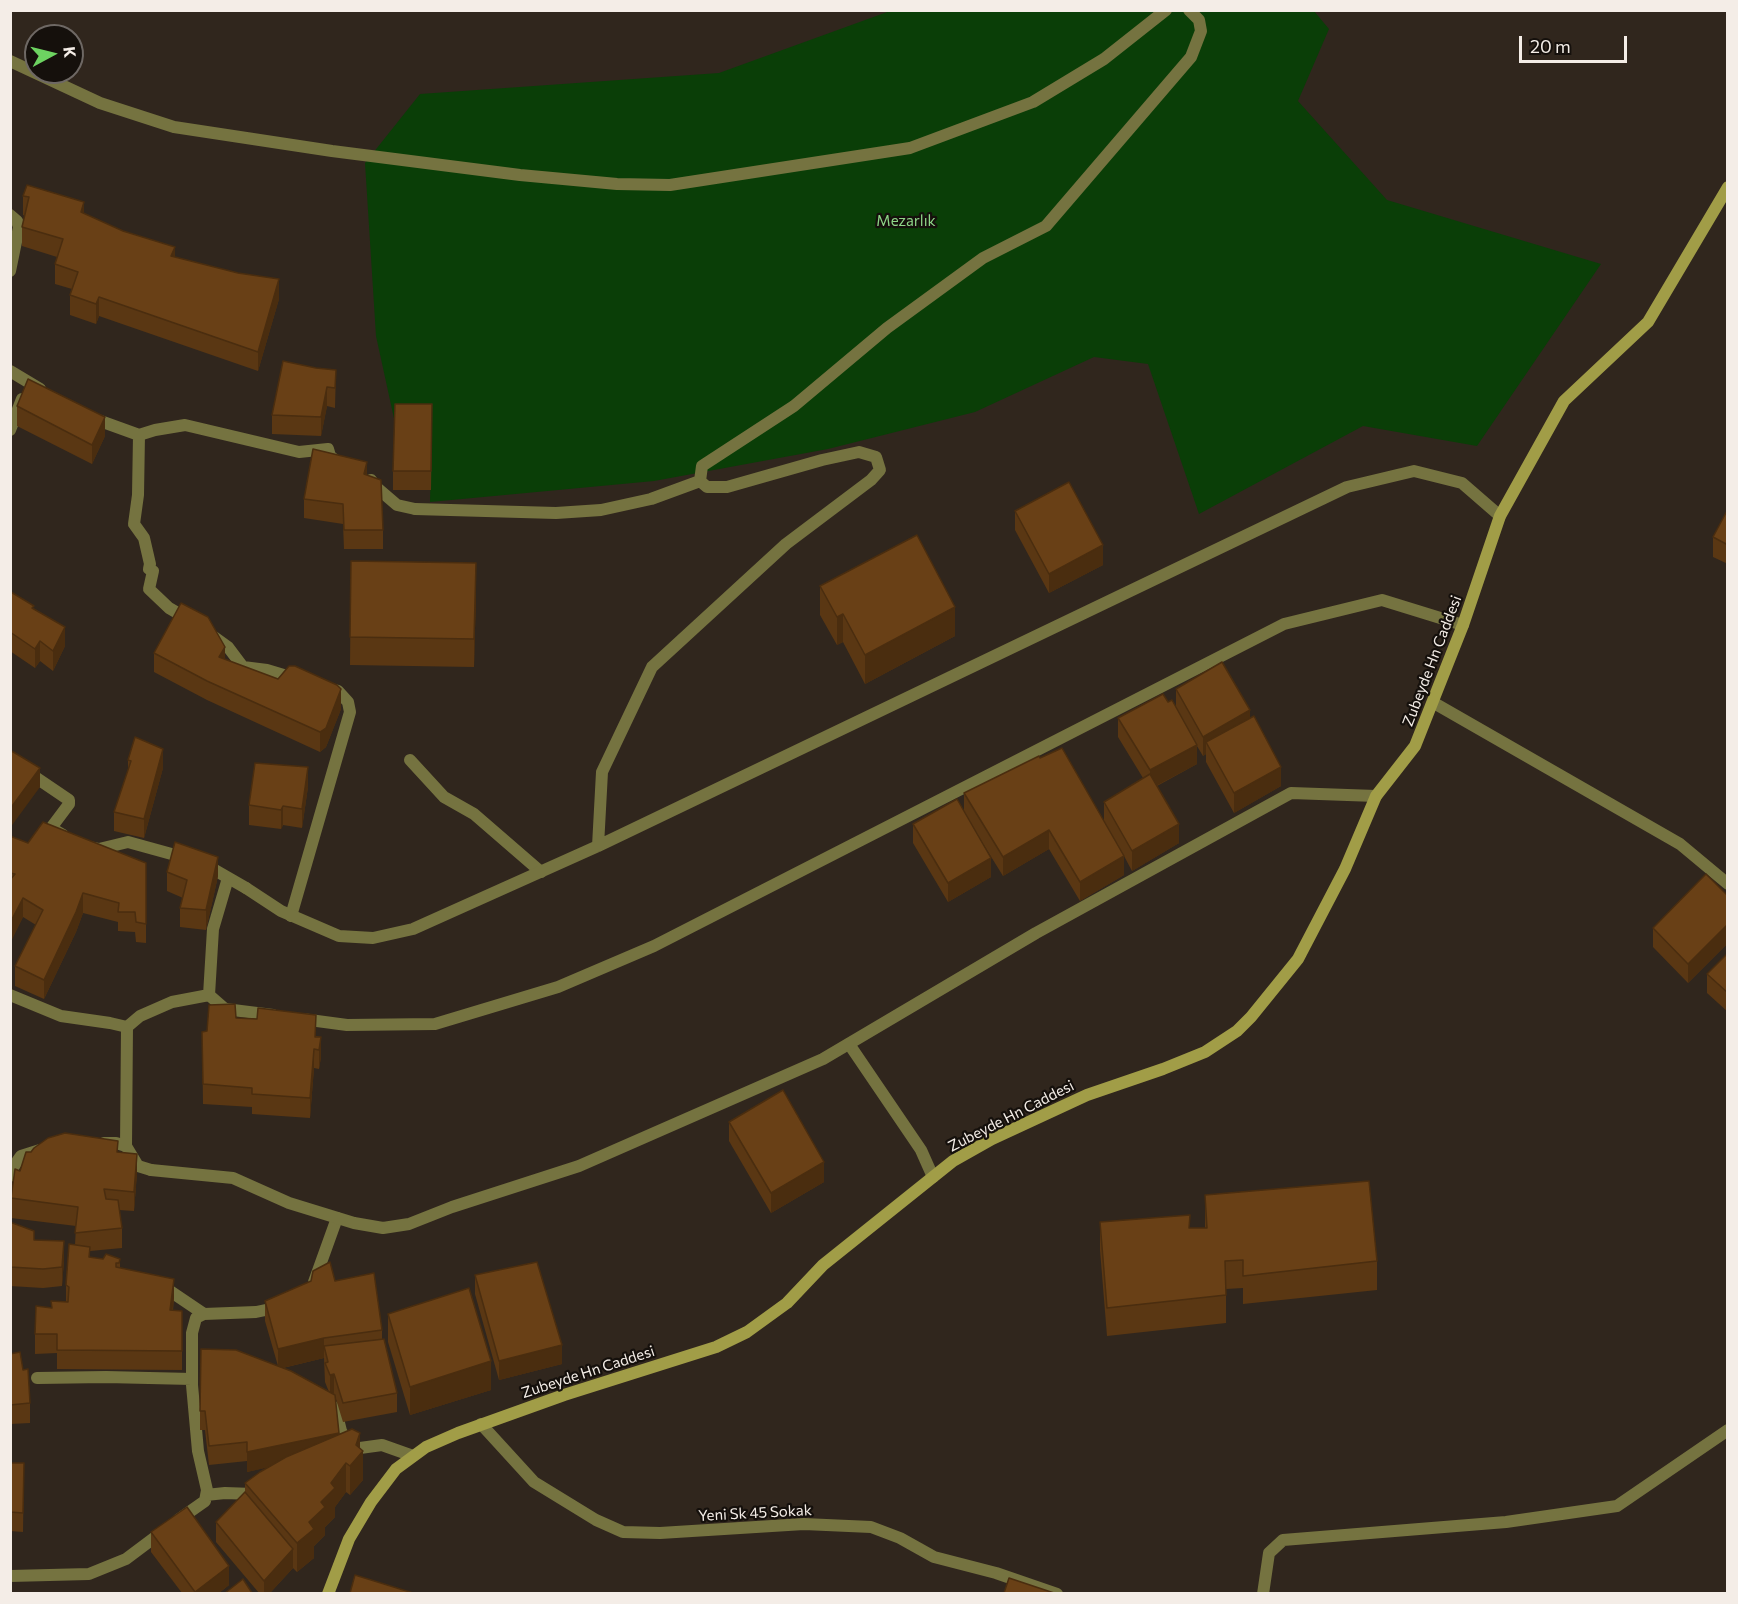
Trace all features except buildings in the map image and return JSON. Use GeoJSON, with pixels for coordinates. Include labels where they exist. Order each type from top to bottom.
{"type":"FeatureCollection","features":[{"type":"Feature","properties":{"kind":"main road","name":"Zubeyde Hn Caddesi"},"geometry":{"type":"LineString","coordinates":[[327,1592],[338,1571],[349,1539],[371,1502],[396,1469],[426,1447],[481,1424],[564,1395],[716,1347],[747,1332],[787,1303],[823,1265],[953,1161],[992,1139],[1087,1095],[1205,1052],[1237,1030],[1276,988],[1298,959],[1345,870],[1376,796],[1415,746],[1434,703],[1463,625],[1500,516],[1564,401],[1648,322],[1728,187]]}},
{"type":"Feature","properties":{"kind":"street"},"geometry":{"type":"LineString","coordinates":[[10,61],[100,103],[174,127],[332,151],[520,175],[617,184],[670,185],[910,148],[1033,102],[1104,59],[1166,10]]}},
{"type":"Feature","properties":{"kind":"street"},"geometry":{"type":"LineString","coordinates":[[700,481],[702,466],[794,406],[887,328],[983,258],[1046,226],[1191,57],[1201,31],[1199,20],[1189,10]]}},
{"type":"Feature","properties":{"kind":"street"},"geometry":{"type":"LineString","coordinates":[[10,215],[17,220],[19,227],[10,271]]}},
{"type":"Feature","properties":{"kind":"street"},"geometry":{"type":"LineString","coordinates":[[10,371],[48,393]]}},
{"type":"Feature","properties":{"kind":"street"},"geometry":{"type":"LineString","coordinates":[[10,430],[28,381]]}},
{"type":"Feature","properties":{"kind":"street"},"geometry":{"type":"LineString","coordinates":[[77,411],[139,435],[185,425],[299,452],[328,449],[330,456],[342,467],[368,475],[376,488],[397,505],[415,508],[556,513],[601,510],[651,499],[700,481]]}},
{"type":"Feature","properties":{"kind":"street"},"geometry":{"type":"LineString","coordinates":[[139,435],[138,495],[134,524],[144,538],[149,569],[153,571],[148,589],[169,608],[228,647],[243,667],[267,670],[338,691],[348,702],[350,712],[291,916]]}},
{"type":"Feature","properties":{"kind":"street"},"geometry":{"type":"LineString","coordinates":[[598,846],[602,772],[652,667],[786,544],[871,480],[879,470],[876,457],[859,452],[822,459],[727,488],[707,487],[700,481]]}},
{"type":"Feature","properties":{"kind":"street"},"geometry":{"type":"LineString","coordinates":[[10,760],[69,800],[69,804],[46,831],[99,849],[128,842],[202,862],[291,916],[339,936],[374,938],[412,929],[598,846],[1347,487],[1414,471],[1462,483],[1500,516]]}},
{"type":"Feature","properties":{"kind":"street"},"geometry":{"type":"LineString","coordinates":[[228,878],[213,929],[209,994],[225,1010],[347,1025],[435,1024],[558,987],[654,946],[1284,624],[1382,600],[1463,625]]}},
{"type":"Feature","properties":{"kind":"street"},"geometry":{"type":"LineString","coordinates":[[1434,703],[1680,844],[1728,884]]}},
{"type":"Feature","properties":{"kind":"street"},"geometry":{"type":"LineString","coordinates":[[410,760],[444,797],[474,814],[541,872]]}},
{"type":"Feature","properties":{"kind":"street"},"geometry":{"type":"LineString","coordinates":[[126,1027],[126,1146],[138,1166],[151,1170],[233,1178],[289,1203],[354,1223],[382,1228],[409,1224],[452,1207],[579,1166],[823,1059],[1036,933],[1291,793],[1376,796]]}},
{"type":"Feature","properties":{"kind":"street"},"geometry":{"type":"LineString","coordinates":[[126,1027],[140,1016],[172,1002],[209,994]]}},
{"type":"Feature","properties":{"kind":"street"},"geometry":{"type":"LineString","coordinates":[[10,995],[61,1016],[126,1027]]}},
{"type":"Feature","properties":{"kind":"street"},"geometry":{"type":"LineString","coordinates":[[849,1044],[921,1150],[933,1177]]}},
{"type":"Feature","properties":{"kind":"street"},"geometry":{"type":"LineString","coordinates":[[94,1143],[116,1143],[126,1146]]}},
{"type":"Feature","properties":{"kind":"street"},"geometry":{"type":"LineString","coordinates":[[10,1176],[21,1156],[49,1147]]}},
{"type":"Feature","properties":{"kind":"street"},"geometry":{"type":"LineString","coordinates":[[308,1290],[314,1282],[337,1218]]}},
{"type":"Feature","properties":{"kind":"street"},"geometry":{"type":"LineString","coordinates":[[146,1282],[167,1289],[204,1314]]}},
{"type":"Feature","properties":{"kind":"street"},"geometry":{"type":"LineString","coordinates":[[10,1576],[89,1574],[126,1560],[205,1501],[207,1491],[198,1451],[192,1379],[192,1333],[196,1318],[204,1314],[256,1312],[294,1302]]}},
{"type":"Feature","properties":{"kind":"street"},"geometry":{"type":"LineString","coordinates":[[192,1357],[207,1359]]}},
{"type":"Feature","properties":{"kind":"street"},"geometry":{"type":"LineString","coordinates":[[38,1378],[192,1379]]}},
{"type":"Feature","properties":{"kind":"street"},"geometry":{"type":"LineString","coordinates":[[318,1395],[331,1404],[336,1411],[341,1431],[353,1451]]}},
{"type":"Feature","properties":{"kind":"street","name":"Yeni Sk 45 Sokak"},"geometry":{"type":"LineString","coordinates":[[481,1424],[534,1482],[596,1520],[623,1532],[660,1533],[804,1524],[871,1527],[900,1538],[934,1557],[996,1573],[1057,1593]]}},
{"type":"Feature","properties":{"kind":"street"},"geometry":{"type":"LineString","coordinates":[[1263,1593],[1269,1553],[1283,1540],[1506,1522],[1617,1506],[1728,1430]]}},
{"type":"Feature","properties":{"kind":"street"},"geometry":{"type":"LineString","coordinates":[[331,1460],[360,1448],[381,1445],[413,1456]]}},
{"type":"Feature","properties":{"kind":"street"},"geometry":{"type":"LineString","coordinates":[[206,1496],[225,1493],[253,1494],[272,1485]]}},
{"type":"Feature","properties":{"kind":"green space","name":"Mezarlık"},"geometry":{"type":"Polygon","coordinates":[[[890,11],[1314,11],[1329,29],[1298,101],[1387,200],[1601,264],[1477,446],[1363,426],[1199,514],[1148,364],[1094,357],[975,412],[828,449],[654,481],[430,502],[432,424],[395,423],[376,336],[365,163],[420,94],[719,73],[890,11]]]}}]}
